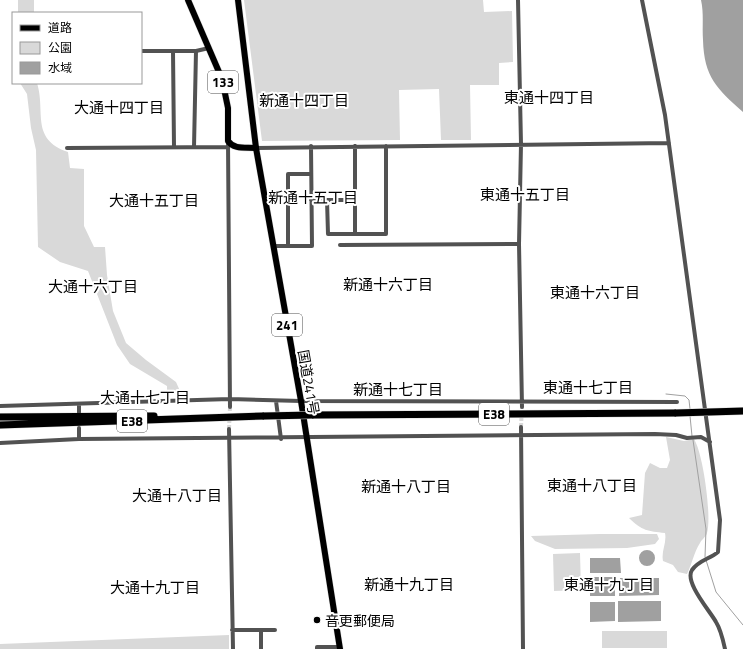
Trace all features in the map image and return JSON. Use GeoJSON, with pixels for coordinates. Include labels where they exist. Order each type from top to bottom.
{"type":"FeatureCollection","features":[{"type":"Feature","properties":{"kind":"highway","name":"E38"},"geometry":{"type":"LineString","coordinates":[[0,425],[312,415],[676,413],[743,411]]}},
{"type":"Feature","properties":{"kind":"highway","name":"E38"},"geometry":{"type":"LineString","coordinates":[[0,417],[264,416]]}},
{"type":"Feature","properties":{"kind":"main road","name":"133"},"geometry":{"type":"LineString","coordinates":[[188,0],[222,79],[228,108],[228,144]]}},
{"type":"Feature","properties":{"kind":"main road","name":"国道241号"},"geometry":{"type":"LineString","coordinates":[[238,0],[256,148],[301,402],[340,648]]}},
{"type":"Feature","properties":{"kind":"main road"},"geometry":{"type":"LineString","coordinates":[[228,144],[236,147],[256,148]]}},
{"type":"Feature","properties":{"kind":"street"},"geometry":{"type":"LineString","coordinates":[[518,0],[521,144],[520,244],[522,407]]}},
{"type":"Feature","properties":{"kind":"street"},"geometry":{"type":"LineString","coordinates":[[642,0],[654,56],[669,143],[720,520],[719,549],[716,554],[698,564],[692,570],[691,579],[699,596],[717,623],[725,649]]}},
{"type":"Feature","properties":{"kind":"street"},"geometry":{"type":"LineString","coordinates":[[142,51],[196,51],[209,48]]}},
{"type":"Feature","properties":{"kind":"street"},"geometry":{"type":"LineString","coordinates":[[173,51],[174,147]]}},
{"type":"Feature","properties":{"kind":"street"},"geometry":{"type":"LineString","coordinates":[[194,147],[196,51]]}},
{"type":"Feature","properties":{"kind":"street"},"geometry":{"type":"LineString","coordinates":[[256,148],[311,146],[669,143]]}},
{"type":"Feature","properties":{"kind":"street"},"geometry":{"type":"LineString","coordinates":[[67,148],[194,147],[228,144],[230,407]]}},
{"type":"Feature","properties":{"kind":"street"},"geometry":{"type":"LineString","coordinates":[[273,246],[312,246],[311,146]]}},
{"type":"Feature","properties":{"kind":"street"},"geometry":{"type":"LineString","coordinates":[[355,146],[355,234]]}},
{"type":"Feature","properties":{"kind":"street"},"geometry":{"type":"LineString","coordinates":[[327,200],[328,234],[386,234],[386,146]]}},
{"type":"Feature","properties":{"kind":"street"},"geometry":{"type":"LineString","coordinates":[[288,246],[288,174],[311,174]]}},
{"type":"Feature","properties":{"kind":"street"},"geometry":{"type":"LineString","coordinates":[[311,200],[354,200]]}},
{"type":"Feature","properties":{"kind":"street"},"geometry":{"type":"LineString","coordinates":[[340,245],[520,244]]}},
{"type":"Feature","properties":{"kind":"street"},"geometry":{"type":"LineString","coordinates":[[0,406],[230,399],[301,402],[677,402]]}},
{"type":"Feature","properties":{"kind":"street"},"geometry":{"type":"LineString","coordinates":[[276,401],[281,439]]}},
{"type":"Feature","properties":{"kind":"street"},"geometry":{"type":"LineString","coordinates":[[79,404],[79,413]]}},
{"type":"Feature","properties":{"kind":"street"},"geometry":{"type":"LineString","coordinates":[[521,427],[523,649]]}},
{"type":"Feature","properties":{"kind":"street"},"geometry":{"type":"LineString","coordinates":[[79,428],[79,439]]}},
{"type":"Feature","properties":{"kind":"street"},"geometry":{"type":"LineString","coordinates":[[229,429],[232,649]]}},
{"type":"Feature","properties":{"kind":"street"},"geometry":{"type":"LineString","coordinates":[[0,443],[79,439],[281,439],[655,434],[676,435],[687,438],[701,437],[710,442]]}},
{"type":"Feature","properties":{"kind":"street"},"geometry":{"type":"LineString","coordinates":[[232,630],[275,630]]}},
{"type":"Feature","properties":{"kind":"street"},"geometry":{"type":"LineString","coordinates":[[261,630],[261,649]]}},
{"type":"Feature","properties":{"kind":"street"},"geometry":{"type":"LineString","coordinates":[[317,649],[317,647],[340,648]]}},
{"type":"Feature","properties":{"kind":"green space"},"geometry":{"type":"Polygon","coordinates":[[[18,0],[34,0],[34,12],[18,12],[18,0]]]}},
{"type":"Feature","properties":{"kind":"green space"},"geometry":{"type":"Polygon","coordinates":[[[244,0],[483,0],[484,12],[512,11],[513,62],[499,63],[499,85],[470,85],[471,140],[441,140],[439,89],[399,90],[400,140],[262,141],[244,0]]]}},
{"type":"Feature","properties":{"kind":"green space"},"geometry":{"type":"Polygon","coordinates":[[[21,84],[37,84],[42,124],[48,140],[68,152],[70,168],[84,169],[84,226],[94,247],[105,247],[107,275],[113,311],[126,343],[176,382],[180,391],[167,395],[167,386],[130,364],[117,345],[88,271],[60,262],[38,247],[36,150],[31,128],[27,94],[21,84]]]}},
{"type":"Feature","properties":{"kind":"green space"},"geometry":{"type":"Polygon","coordinates":[[[666,437],[684,441],[694,439],[701,457],[706,485],[708,514],[707,533],[698,547],[687,574],[678,572],[673,565],[663,561],[665,533],[646,530],[638,526],[629,518],[642,515],[645,473],[650,463],[660,468],[667,468],[670,460],[666,437]]]}},
{"type":"Feature","properties":{"kind":"green space"},"geometry":{"type":"Polygon","coordinates":[[[657,534],[659,539],[655,544],[627,548],[555,549],[535,541],[531,536],[657,534]]]}},
{"type":"Feature","properties":{"kind":"green space"},"geometry":{"type":"Polygon","coordinates":[[[580,553],[581,590],[554,591],[553,554],[580,553]]]}},
{"type":"Feature","properties":{"kind":"green space"},"geometry":{"type":"Polygon","coordinates":[[[602,631],[667,631],[667,648],[602,648],[602,631]]]}},
{"type":"Feature","properties":{"kind":"green space"},"geometry":{"type":"Polygon","coordinates":[[[229,635],[229,649],[0,649],[0,644],[229,635]]]}},
{"type":"Feature","properties":{"kind":"water"},"geometry":{"type":"Polygon","coordinates":[[[701,0],[743,0],[743,112],[719,89],[709,73],[704,53],[701,0]]]}},
{"type":"Feature","properties":{"kind":"water"},"geometry":{"type":"Polygon","coordinates":[[[644,550],[650,550],[655,555],[653,564],[650,566],[644,566],[639,561],[639,555],[644,550]]]}},
{"type":"Feature","properties":{"kind":"water"},"geometry":{"type":"Polygon","coordinates":[[[590,558],[620,558],[621,573],[590,573],[590,558]]]}},
{"type":"Feature","properties":{"kind":"water"},"geometry":{"type":"Polygon","coordinates":[[[590,577],[615,577],[615,596],[590,596],[590,577]]]}},
{"type":"Feature","properties":{"kind":"water"},"geometry":{"type":"Polygon","coordinates":[[[620,578],[659,578],[659,595],[619,596],[620,578]]]}},
{"type":"Feature","properties":{"kind":"water"},"geometry":{"type":"Polygon","coordinates":[[[618,601],[661,601],[661,621],[618,622],[618,601]]]}},
{"type":"Feature","properties":{"kind":"water"},"geometry":{"type":"Polygon","coordinates":[[[590,602],[615,602],[615,621],[590,622],[590,602]]]}},
{"type":"Feature","properties":{"kind":"waterway"},"geometry":{"type":"LineString","coordinates":[[666,394],[685,396],[689,400],[690,409]]}},
{"type":"Feature","properties":{"kind":"waterway"},"geometry":{"type":"LineString","coordinates":[[690,416],[692,436]]}},
{"type":"Feature","properties":{"kind":"waterway"},"geometry":{"type":"LineString","coordinates":[[693,440],[706,529],[705,557]]}},
{"type":"Feature","properties":{"kind":"waterway"},"geometry":{"type":"LineString","coordinates":[[706,560],[716,592],[743,625]]}},
{"type":"Feature","properties":{"kind":"tunnel"},"geometry":{"type":"LineString","coordinates":[[229,429],[230,407]]}},
{"type":"Feature","properties":{"kind":"tunnel"},"geometry":{"type":"LineString","coordinates":[[521,427],[522,407]]}},
{"type":"Feature","properties":{"kind":"place","name":"音更郵便局"},"geometry":{"type":"Point","coordinates":[317,620]}},
{"type":"Feature","properties":{"kind":"district","name":"東通十四丁目"},"geometry":{"type":"Point","coordinates":[549,97]}},
{"type":"Feature","properties":{"kind":"district","name":"新通十四丁目"},"geometry":{"type":"Point","coordinates":[304,100]}},
{"type":"Feature","properties":{"kind":"district","name":"大通十四丁目"},"geometry":{"type":"Point","coordinates":[119,107]}},
{"type":"Feature","properties":{"kind":"district","name":"東通十五丁目"},"geometry":{"type":"Point","coordinates":[525,194]}},
{"type":"Feature","properties":{"kind":"district","name":"新通十五丁目"},"geometry":{"type":"Point","coordinates":[313,197]}},
{"type":"Feature","properties":{"kind":"district","name":"大通十五丁目"},"geometry":{"type":"Point","coordinates":[154,200]}},
{"type":"Feature","properties":{"kind":"district","name":"新通十六丁目"},"geometry":{"type":"Point","coordinates":[388,284]}},
{"type":"Feature","properties":{"kind":"district","name":"大通十六丁目"},"geometry":{"type":"Point","coordinates":[93,286]}},
{"type":"Feature","properties":{"kind":"district","name":"東通十六丁目"},"geometry":{"type":"Point","coordinates":[595,292]}},
{"type":"Feature","properties":{"kind":"district","name":"東通十七丁目"},"geometry":{"type":"Point","coordinates":[588,387]}},
{"type":"Feature","properties":{"kind":"district","name":"新通十七丁目"},"geometry":{"type":"Point","coordinates":[398,389]}},
{"type":"Feature","properties":{"kind":"district","name":"大通十七丁目"},"geometry":{"type":"Point","coordinates":[145,397]}},
{"type":"Feature","properties":{"kind":"district","name":"東通十八丁目"},"geometry":{"type":"Point","coordinates":[592,485]}},
{"type":"Feature","properties":{"kind":"district","name":"新通十八丁目"},"geometry":{"type":"Point","coordinates":[406,486]}},
{"type":"Feature","properties":{"kind":"district","name":"大通十八丁目"},"geometry":{"type":"Point","coordinates":[177,495]}},
{"type":"Feature","properties":{"kind":"district","name":"新通十九丁目"},"geometry":{"type":"Point","coordinates":[409,584]}},
{"type":"Feature","properties":{"kind":"district","name":"東通十九丁目"},"geometry":{"type":"Point","coordinates":[609,584]}},
{"type":"Feature","properties":{"kind":"district","name":"大通十九丁目"},"geometry":{"type":"Point","coordinates":[155,587]}}]}
